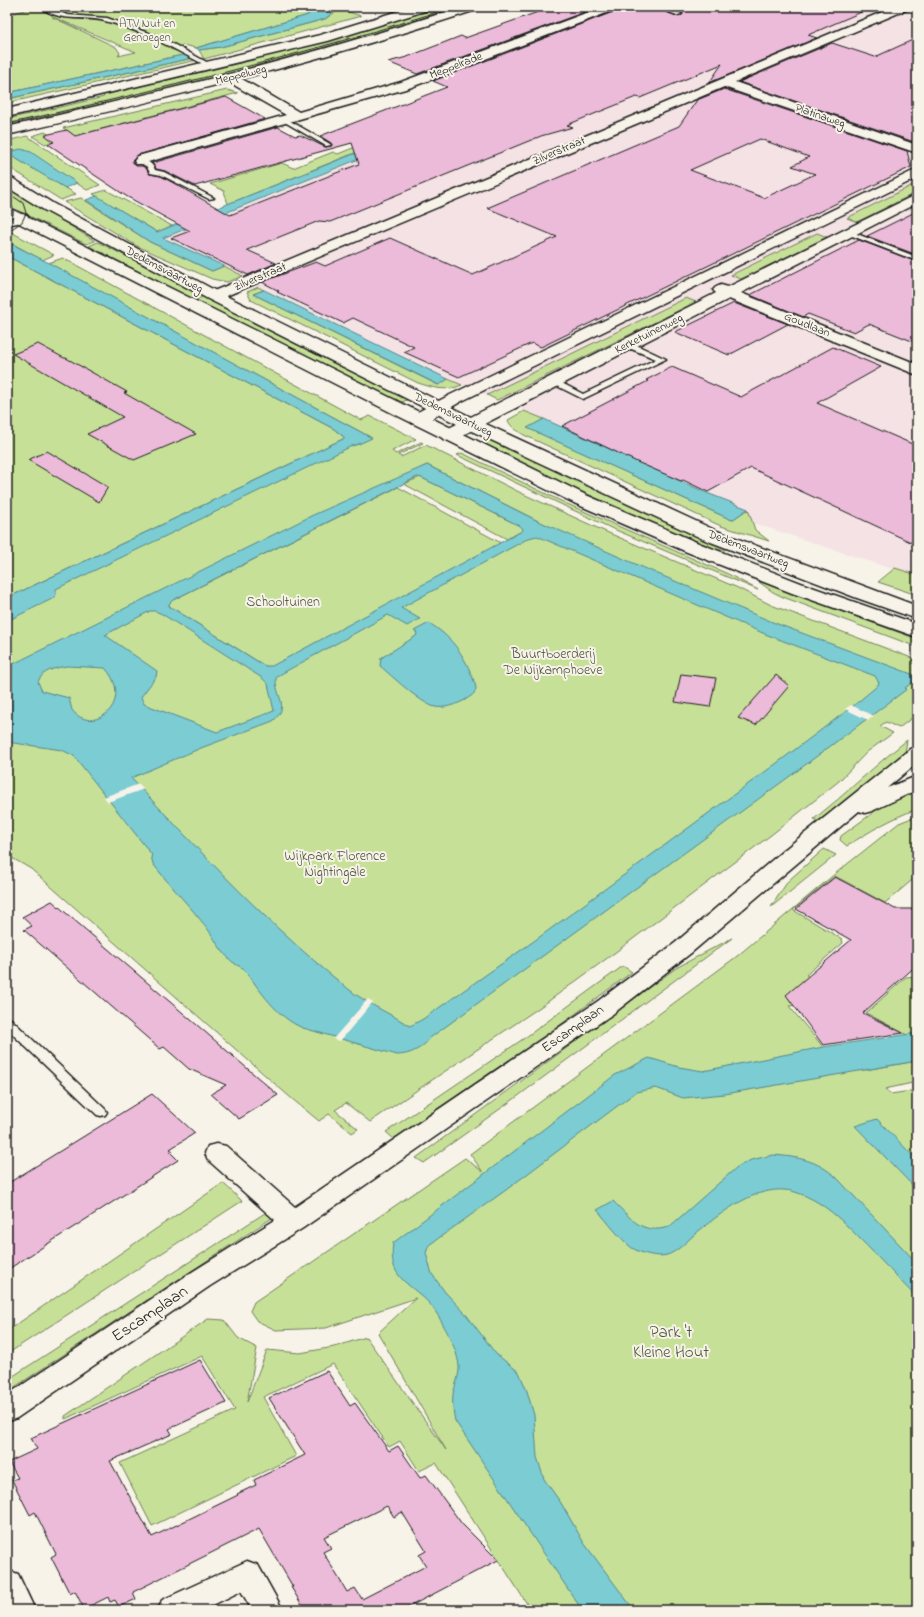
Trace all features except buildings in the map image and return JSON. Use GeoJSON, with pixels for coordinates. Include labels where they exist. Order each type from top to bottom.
{"type":"FeatureCollection","features":[{"type":"Feature","properties":{"kind":"main road","name":"Meppelweg"},"geometry":{"type":"LineString","coordinates":[[7,113],[211,66],[324,38],[424,7]]}},
{"type":"Feature","properties":{"kind":"main road","name":"Meppelweg"},"geometry":{"type":"LineString","coordinates":[[7,131],[231,78],[356,45],[472,7]]}},
{"type":"Feature","properties":{"kind":"main road","name":"Dedemsvaartweg"},"geometry":{"type":"LineString","coordinates":[[7,181],[84,226],[214,296],[469,424],[710,535],[917,613]]}},
{"type":"Feature","properties":{"kind":"main road","name":"Dedemsvaartweg"},"geometry":{"type":"LineString","coordinates":[[12,216],[580,499],[694,548],[826,599],[917,631]]}},
{"type":"Feature","properties":{"kind":"street","name":"Meppelrade"},"geometry":{"type":"LineString","coordinates":[[141,161],[142,159],[405,85],[613,7]]}},
{"type":"Feature","properties":{"kind":"street","name":"Zilverstraat"},"geometry":{"type":"LineString","coordinates":[[214,296],[904,7]]}},
{"type":"Feature","properties":{"kind":"street"},"geometry":{"type":"LineString","coordinates":[[231,78],[291,118]]}},
{"type":"Feature","properties":{"kind":"street","name":"Platinaweg"},"geometry":{"type":"LineString","coordinates":[[722,82],[917,149]]}},
{"type":"Feature","properties":{"kind":"street","name":"Kerketuinenweg"},"geometry":{"type":"LineString","coordinates":[[418,419],[456,398],[917,173]]}},
{"type":"Feature","properties":{"kind":"street","name":"Kerketuinenweg"},"geometry":{"type":"LineString","coordinates":[[449,435],[917,198]]}},
{"type":"Feature","properties":{"kind":"street"},"geometry":{"type":"LineString","coordinates":[[819,221],[849,233]]}},
{"type":"Feature","properties":{"kind":"street","name":"Goudlaan"},"geometry":{"type":"LineString","coordinates":[[697,281],[917,370]]}},
{"type":"Feature","properties":{"kind":"street","name":"Escamplaan"},"geometry":{"type":"LineString","coordinates":[[7,1410],[201,1279],[294,1221],[606,1006],[683,948],[917,753]]}},
{"type":"Feature","properties":{"kind":"street","name":"Escamplaan"},"geometry":{"type":"LineString","coordinates":[[837,819],[917,782]]}},
{"type":"Feature","properties":{"kind":"street"},"geometry":{"type":"LineString","coordinates":[[217,1153],[270,1202],[294,1221]]}},
{"type":"Feature","properties":{"kind":"street"},"geometry":{"type":"LineString","coordinates":[[173,1610],[247,1574],[268,1610]]}},
{"type":"Feature","properties":{"kind":"street"},"geometry":{"type":"LineString","coordinates":[[7,1583],[20,1610]]}},
{"type":"Feature","properties":{"kind":"lane"},"geometry":{"type":"LineString","coordinates":[[43,7],[66,17],[105,19],[160,39],[211,66]]}},
{"type":"Feature","properties":{"kind":"lane"},"geometry":{"type":"LineString","coordinates":[[658,7],[679,14]]}},
{"type":"Feature","properties":{"kind":"lane"},"geometry":{"type":"LineString","coordinates":[[291,118],[328,145]]}},
{"type":"Feature","properties":{"kind":"lane","name":"Meppelrade"},"geometry":{"type":"LineString","coordinates":[[141,161],[150,166],[152,172],[162,173],[210,198]]}},
{"type":"Feature","properties":{"kind":"lane"},"geometry":{"type":"LineString","coordinates":[[849,233],[917,259]]}},
{"type":"Feature","properties":{"kind":"lane"},"geometry":{"type":"LineString","coordinates":[[553,382],[583,397],[662,359],[627,344]]}},
{"type":"Feature","properties":{"kind":"lane"},"geometry":{"type":"LineString","coordinates":[[7,1022],[101,1112]]}},
{"type":"Feature","properties":{"kind":"shaded area"},"geometry":{"type":"Polygon","coordinates":[[[736,7],[917,7],[917,577],[732,516],[544,419],[448,379],[264,290],[224,266],[162,238],[736,7]]]}},
{"type":"Feature","properties":{"kind":"green space","name":"ATV Nut en Genoegen"},"geometry":{"type":"Polygon","coordinates":[[[29,7],[311,7],[308,15],[196,48],[183,45],[170,49],[187,54],[7,93],[7,15],[32,8],[29,7]],[[53,17],[116,47],[120,53],[118,56],[136,52],[53,17]]]}},
{"type":"Feature","properties":{"kind":"green space"},"geometry":{"type":"Polygon","coordinates":[[[432,7],[463,7],[343,45],[113,104],[110,102],[7,125],[7,119],[104,97],[102,95],[310,45],[392,21],[432,7]]]}},
{"type":"Feature","properties":{"kind":"green space"},"geometry":{"type":"Polygon","coordinates":[[[340,9],[361,16],[204,59],[199,50],[221,47],[325,19],[340,9]]]}},
{"type":"Feature","properties":{"kind":"green space"},"geometry":{"type":"Polygon","coordinates":[[[193,58],[197,60],[7,103],[7,99],[193,58]]]}},
{"type":"Feature","properties":{"kind":"green space"},"geometry":{"type":"Polygon","coordinates":[[[227,90],[238,93],[45,144],[32,136],[45,132],[55,138],[72,134],[63,128],[227,90]]]}},
{"type":"Feature","properties":{"kind":"green space"},"geometry":{"type":"Polygon","coordinates":[[[27,136],[100,185],[87,190],[25,150],[10,155],[76,194],[61,200],[7,166],[7,141],[27,136]]]}},
{"type":"Feature","properties":{"kind":"green space"},"geometry":{"type":"Polygon","coordinates":[[[380,137],[387,140],[228,204],[224,191],[210,184],[282,163],[293,168],[333,152],[338,154],[380,137]]]}},
{"type":"Feature","properties":{"kind":"green space"},"geometry":{"type":"Polygon","coordinates":[[[917,183],[917,192],[857,222],[847,218],[917,183]]]}},
{"type":"Feature","properties":{"kind":"green space"},"geometry":{"type":"Polygon","coordinates":[[[7,187],[95,241],[86,244],[7,205],[7,187]]]}},
{"type":"Feature","properties":{"kind":"green space"},"geometry":{"type":"Polygon","coordinates":[[[106,190],[172,226],[157,232],[93,194],[106,190]]]}},
{"type":"Feature","properties":{"kind":"green space"},"geometry":{"type":"Polygon","coordinates":[[[81,198],[150,242],[212,271],[224,266],[243,276],[227,282],[212,279],[137,246],[64,202],[81,198]]]}},
{"type":"Feature","properties":{"kind":"green space"},"geometry":{"type":"Polygon","coordinates":[[[11,232],[54,255],[42,260],[13,244],[7,246],[7,234],[11,232]]]}},
{"type":"Feature","properties":{"kind":"green space"},"geometry":{"type":"Polygon","coordinates":[[[817,233],[827,237],[741,279],[731,275],[817,233]]]}},
{"type":"Feature","properties":{"kind":"green space"},"geometry":{"type":"Polygon","coordinates":[[[98,242],[200,294],[191,298],[89,246],[98,242]]]}},
{"type":"Feature","properties":{"kind":"green space"},"geometry":{"type":"Polygon","coordinates":[[[7,256],[334,429],[345,438],[7,598],[7,256]]]}},
{"type":"Feature","properties":{"kind":"green space","name":"Wijkpark Florence Nightingale"},"geometry":{"type":"Polygon","coordinates":[[[63,258],[361,420],[370,416],[416,439],[392,451],[396,454],[421,442],[423,443],[398,455],[401,457],[426,445],[521,493],[604,531],[738,588],[771,605],[917,660],[917,714],[899,728],[886,722],[880,726],[893,733],[867,752],[839,781],[771,835],[546,1003],[370,1122],[346,1103],[335,1110],[358,1129],[352,1133],[329,1114],[319,1121],[31,869],[7,855],[7,603],[370,437],[48,263],[63,258]],[[427,465],[163,602],[268,670],[546,525],[427,465]]]}},
{"type":"Feature","properties":{"kind":"green space"},"geometry":{"type":"Polygon","coordinates":[[[258,287],[264,290],[253,294],[438,385],[448,379],[462,385],[445,389],[418,383],[251,300],[247,292],[258,287]]]}},
{"type":"Feature","properties":{"kind":"green space"},"geometry":{"type":"Polygon","coordinates":[[[204,296],[409,399],[400,403],[195,300],[204,296]]]}},
{"type":"Feature","properties":{"kind":"green space"},"geometry":{"type":"Polygon","coordinates":[[[686,298],[696,302],[497,400],[487,395],[686,298]]]}},
{"type":"Feature","properties":{"kind":"green space"},"geometry":{"type":"Polygon","coordinates":[[[524,411],[544,419],[528,428],[732,520],[748,509],[755,530],[769,541],[721,526],[524,435],[512,427],[508,420],[524,411]]]}},
{"type":"Feature","properties":{"kind":"green space"},"geometry":{"type":"Polygon","coordinates":[[[489,439],[561,474],[728,547],[725,550],[714,550],[617,508],[480,444],[489,439]]]}},
{"type":"Feature","properties":{"kind":"green space"},"geometry":{"type":"Polygon","coordinates":[[[462,453],[565,503],[728,574],[758,590],[611,528],[457,455],[462,453]]]}},
{"type":"Feature","properties":{"kind":"green space"},"geometry":{"type":"Polygon","coordinates":[[[420,477],[520,526],[523,529],[522,531],[507,539],[404,484],[420,477]]]}},
{"type":"Feature","properties":{"kind":"green space","name":"Schooltuinen"},"geometry":{"type":"Polygon","coordinates":[[[398,487],[501,543],[272,667],[265,666],[169,606],[173,600],[398,487]]]}},
{"type":"Feature","properties":{"kind":"green space"},"geometry":{"type":"Polygon","coordinates":[[[895,568],[917,575],[917,595],[878,582],[895,568]]]}},
{"type":"Feature","properties":{"kind":"green space"},"geometry":{"type":"Polygon","coordinates":[[[756,580],[917,639],[917,647],[783,597],[756,580]]]}},
{"type":"Feature","properties":{"kind":"green space"},"geometry":{"type":"Polygon","coordinates":[[[907,740],[904,760],[852,801],[818,821],[814,819],[838,800],[883,759],[907,740]]]}},
{"type":"Feature","properties":{"kind":"green space"},"geometry":{"type":"Polygon","coordinates":[[[917,788],[917,809],[881,825],[847,846],[840,840],[841,836],[885,804],[917,788]]]}},
{"type":"Feature","properties":{"kind":"green space","name":"Park 't Kleine Hout"},"geometry":{"type":"Polygon","coordinates":[[[917,816],[917,876],[885,903],[835,876],[793,910],[842,939],[843,943],[806,975],[848,999],[789,1006],[823,1047],[865,1070],[917,1061],[917,1082],[885,1089],[891,1094],[917,1090],[917,1610],[531,1610],[436,1463],[419,1471],[400,1441],[389,1447],[333,1364],[263,1397],[296,1456],[152,1526],[120,1463],[235,1410],[202,1356],[65,1419],[65,1416],[208,1319],[224,1320],[238,1338],[257,1348],[247,1402],[267,1350],[300,1353],[334,1347],[366,1337],[446,1450],[378,1333],[416,1298],[326,1328],[276,1330],[257,1321],[250,1311],[254,1302],[465,1158],[483,1172],[470,1154],[736,957],[836,873],[899,823],[917,816]]]}},
{"type":"Feature","properties":{"kind":"green space"},"geometry":{"type":"Polygon","coordinates":[[[824,849],[836,855],[771,907],[788,881],[824,849]]]}},
{"type":"Feature","properties":{"kind":"green space"},"geometry":{"type":"Polygon","coordinates":[[[732,938],[514,1099],[424,1163],[416,1158],[676,968],[732,938]]]}},
{"type":"Feature","properties":{"kind":"green space"},"geometry":{"type":"Polygon","coordinates":[[[623,966],[632,972],[563,1023],[394,1139],[386,1132],[526,1037],[623,966]]]}},
{"type":"Feature","properties":{"kind":"green space"},"geometry":{"type":"Polygon","coordinates":[[[917,976],[917,1033],[907,1035],[866,1013],[906,977],[917,976]]]}},
{"type":"Feature","properties":{"kind":"green space"},"geometry":{"type":"Polygon","coordinates":[[[223,1183],[242,1201],[7,1354],[7,1331],[223,1183]]]}},
{"type":"Feature","properties":{"kind":"green space"},"geometry":{"type":"Polygon","coordinates":[[[268,1211],[275,1216],[7,1392],[7,1380],[268,1211]]]}},
{"type":"Feature","properties":{"kind":"water"},"geometry":{"type":"Polygon","coordinates":[[[311,7],[334,7],[331,14],[325,19],[221,47],[199,50],[196,48],[308,15],[311,7]]]}},
{"type":"Feature","properties":{"kind":"water"},"geometry":{"type":"Polygon","coordinates":[[[724,7],[736,7],[163,238],[224,266],[212,271],[150,242],[86,200],[97,196],[157,232],[724,7]]]}},
{"type":"Feature","properties":{"kind":"water"},"geometry":{"type":"Polygon","coordinates":[[[187,54],[193,58],[7,99],[7,93],[187,54]]]}},
{"type":"Feature","properties":{"kind":"water"},"geometry":{"type":"Polygon","coordinates":[[[21,149],[31,152],[77,183],[65,188],[10,155],[9,152],[21,149]]]}},
{"type":"Feature","properties":{"kind":"water"},"geometry":{"type":"Polygon","coordinates":[[[12,244],[372,438],[352,446],[56,589],[56,595],[52,599],[7,621],[7,598],[345,438],[334,429],[7,256],[7,246],[12,244]]]}},
{"type":"Feature","properties":{"kind":"water"},"geometry":{"type":"Polygon","coordinates":[[[264,290],[448,379],[439,385],[253,294],[264,290]]]}},
{"type":"Feature","properties":{"kind":"water"},"geometry":{"type":"Polygon","coordinates":[[[544,419],[707,493],[748,509],[732,520],[527,428],[544,419]]]}},
{"type":"Feature","properties":{"kind":"water"},"geometry":{"type":"Polygon","coordinates":[[[427,465],[536,520],[658,574],[775,623],[917,676],[917,679],[905,688],[907,689],[797,771],[430,1038],[420,1048],[407,1054],[397,1055],[303,1028],[285,1018],[263,994],[243,968],[232,961],[222,951],[207,928],[153,864],[152,855],[74,756],[62,750],[7,742],[7,667],[313,515],[427,465]],[[417,477],[173,600],[169,606],[265,666],[272,666],[522,531],[523,529],[520,526],[422,478],[417,477]],[[537,536],[529,538],[401,608],[420,619],[407,626],[388,615],[281,674],[276,678],[276,684],[282,706],[278,716],[273,721],[201,748],[131,778],[184,835],[295,944],[355,994],[368,1003],[410,1026],[423,1019],[534,941],[781,760],[853,706],[879,683],[875,676],[765,634],[537,536]],[[150,611],[105,635],[157,671],[156,677],[141,697],[144,704],[217,732],[274,711],[268,684],[262,678],[162,614],[155,611],[150,611]],[[67,666],[46,672],[40,678],[38,682],[42,691],[69,698],[72,710],[81,717],[90,720],[100,718],[108,712],[114,703],[116,693],[113,681],[105,668],[67,666]]]}},
{"type":"Feature","properties":{"kind":"water"},"geometry":{"type":"Polygon","coordinates":[[[429,623],[446,635],[464,658],[476,687],[471,696],[462,702],[450,706],[435,707],[422,700],[380,666],[381,658],[416,636],[417,633],[414,631],[429,623]]]}},
{"type":"Feature","properties":{"kind":"water"},"geometry":{"type":"Polygon","coordinates":[[[917,1033],[917,1061],[725,1094],[683,1098],[656,1088],[636,1092],[506,1190],[429,1245],[426,1253],[432,1274],[445,1292],[465,1313],[496,1354],[519,1372],[527,1391],[534,1415],[537,1457],[544,1479],[561,1503],[584,1543],[634,1610],[582,1610],[455,1421],[453,1394],[459,1367],[456,1353],[446,1330],[433,1308],[396,1272],[392,1255],[393,1243],[615,1075],[649,1058],[679,1067],[703,1071],[823,1047],[917,1033]]]}},
{"type":"Feature","properties":{"kind":"water"},"geometry":{"type":"Polygon","coordinates":[[[877,1119],[917,1160],[917,1190],[855,1126],[877,1119]]]}},
{"type":"Feature","properties":{"kind":"water"},"geometry":{"type":"Polygon","coordinates":[[[773,1155],[807,1160],[822,1167],[837,1178],[917,1263],[917,1298],[836,1216],[807,1196],[795,1192],[782,1190],[768,1191],[754,1195],[728,1209],[678,1249],[671,1254],[663,1256],[639,1252],[632,1248],[618,1235],[597,1210],[613,1201],[632,1219],[644,1227],[659,1229],[669,1227],[737,1167],[751,1160],[773,1155]]]}},
{"type":"Feature","properties":{"kind":"pier"},"geometry":{"type":"Polygon","coordinates":[[[851,705],[874,716],[868,720],[845,709],[851,705]]]}},
{"type":"Feature","properties":{"kind":"pier"},"geometry":{"type":"Polygon","coordinates":[[[139,784],[144,789],[108,802],[104,797],[139,784]]]}},
{"type":"Feature","properties":{"kind":"pier"},"geometry":{"type":"Polygon","coordinates":[[[368,999],[373,1002],[340,1041],[333,1039],[368,999]]]}},
{"type":"Feature","properties":{"kind":"tram line"},"geometry":{"type":"LineString","coordinates":[[7,124],[231,71],[342,41],[452,7]]}},
{"type":"Feature","properties":{"kind":"tram line"},"geometry":{"type":"LineString","coordinates":[[7,192],[23,203],[26,213],[22,222],[7,232]]}},
{"type":"Feature","properties":{"kind":"tram line"},"geometry":{"type":"LineString","coordinates":[[7,200],[13,209],[12,218],[7,225]]}},
{"type":"Feature","properties":{"kind":"park label","name":"Buurtboerderij De Nijkamphoeve"},"geometry":{"type":"Point","coordinates":[553,662]}}]}
